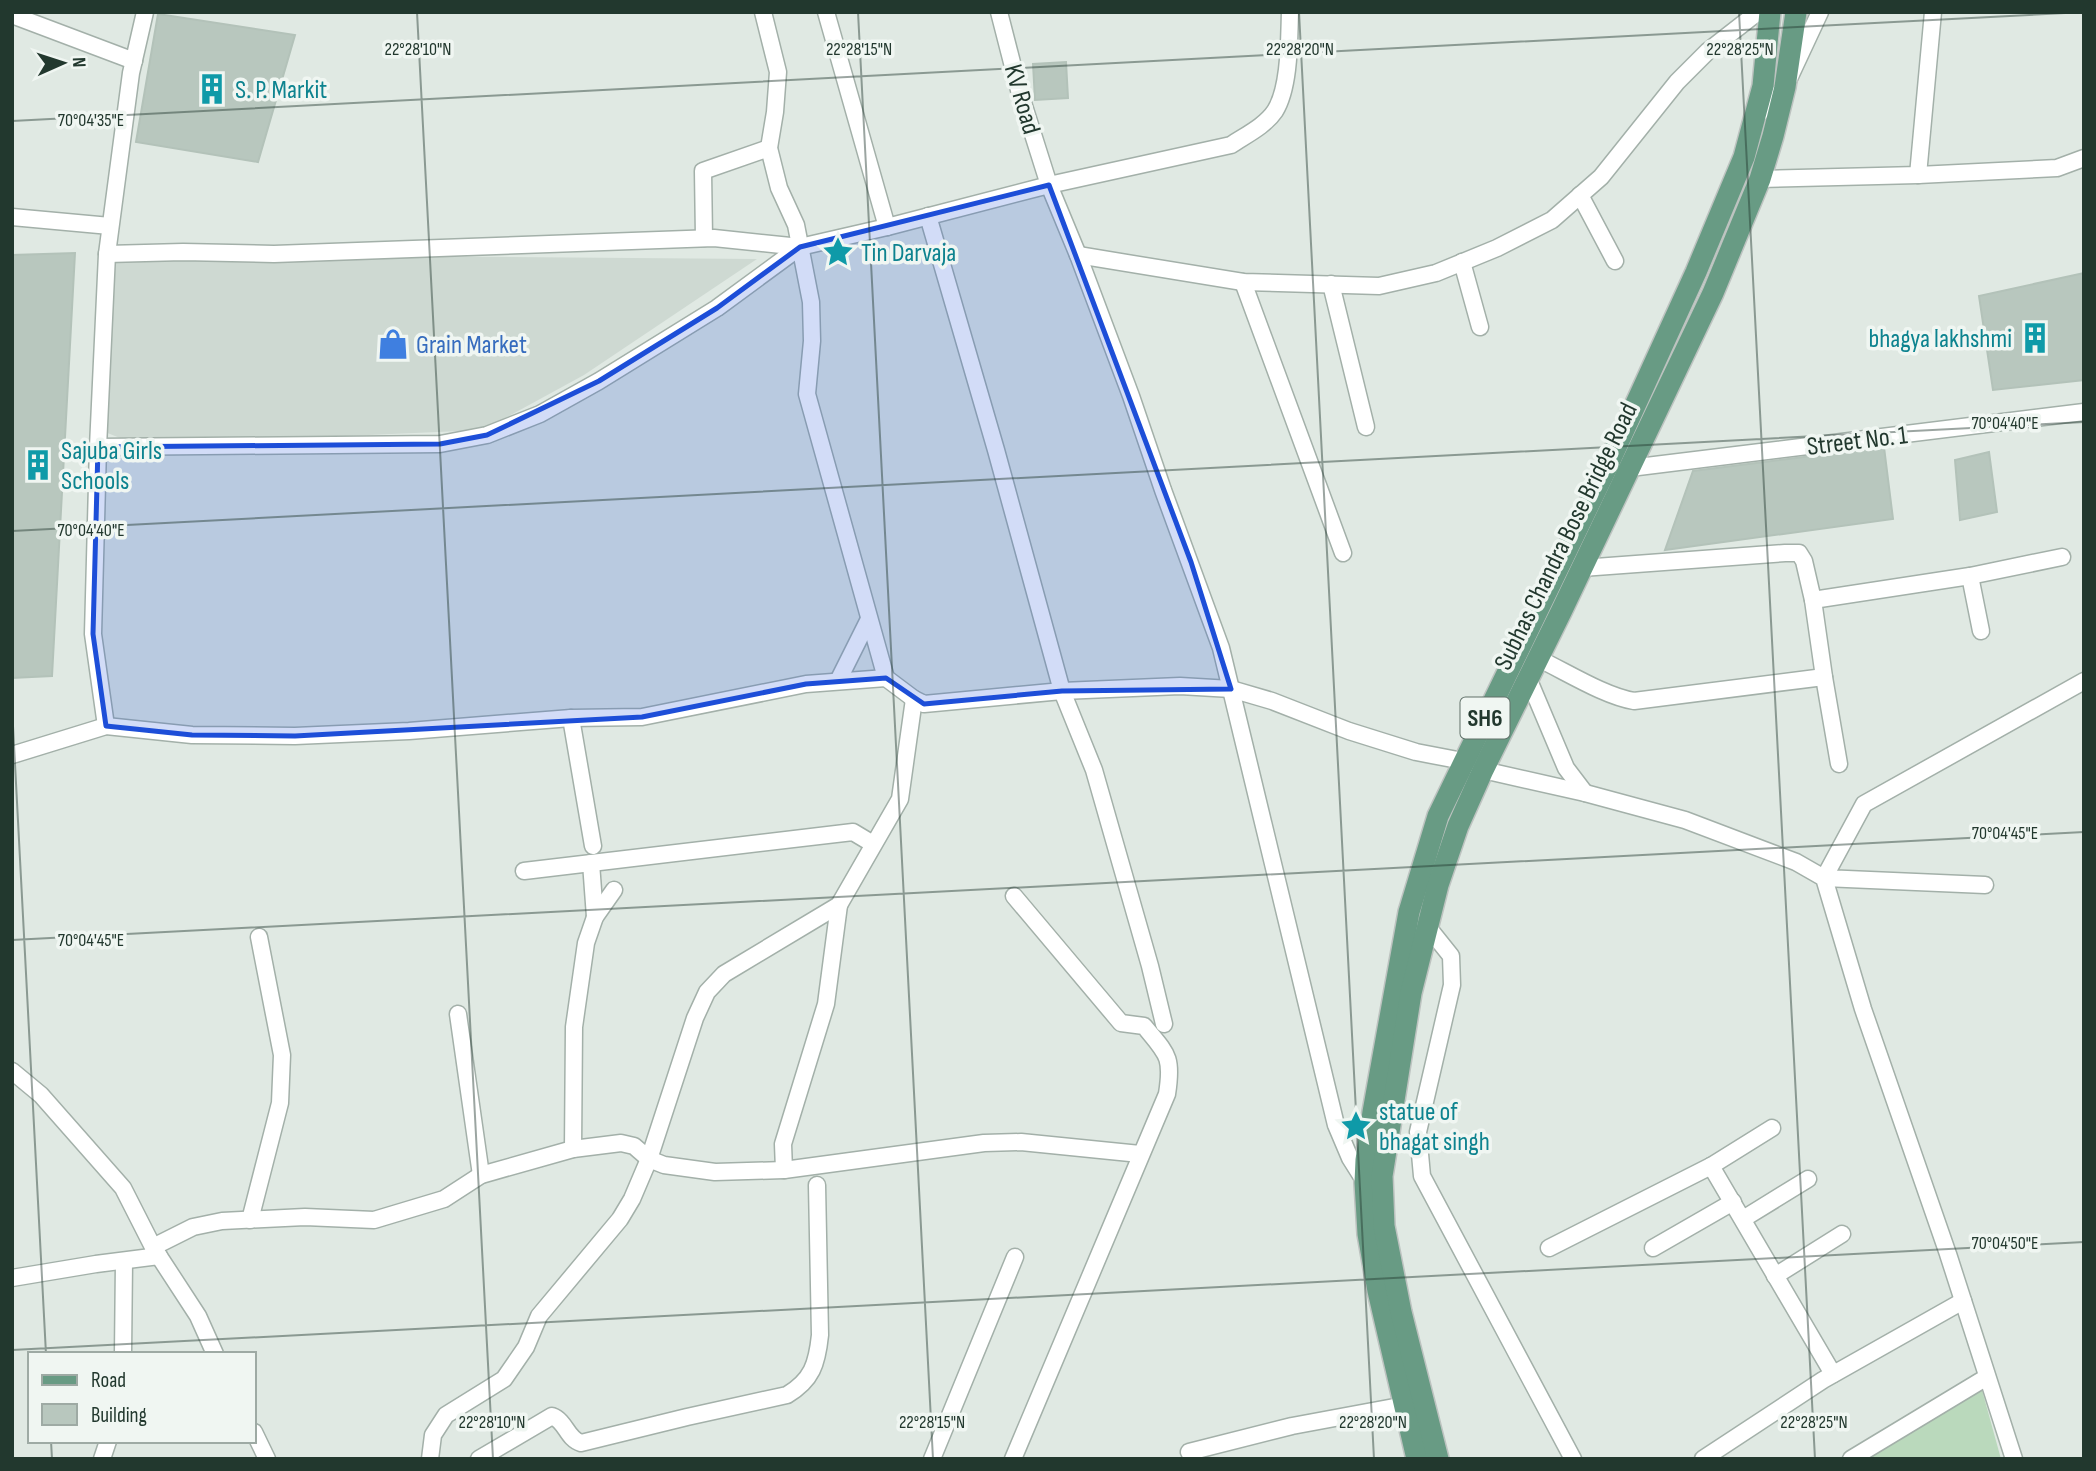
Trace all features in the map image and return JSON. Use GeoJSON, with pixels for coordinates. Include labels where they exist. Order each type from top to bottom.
{"type":"FeatureCollection","features":[{"type":"Feature","properties":{"kind":"main road","name":"Subhas Chandra Bose Bridge Road"},"geometry":{"type":"LineString","coordinates":[[1418,1459],[1414,1401],[1401,1312],[1384,1226],[1382,1176],[1411,993],[1427,926],[1437,885],[1458,826],[1473,766],[1696,272],[1744,157],[1763,86],[1770,12]]}},
{"type":"Feature","properties":{"kind":"main road","name":"Subhas Chandra Bose Bridge Road"},"geometry":{"type":"LineString","coordinates":[[1437,1459],[1414,1401],[1378,1290],[1370,1245],[1365,1183],[1373,1112],[1409,912],[1438,816],[1473,766],[1533,668],[1713,293],[1760,179],[1773,136],[1785,87],[1796,12]]}},
{"type":"Feature","properties":{"kind":"street"},"geometry":{"type":"LineString","coordinates":[[106,726],[93,634],[107,254],[131,73],[145,12]]}},
{"type":"Feature","properties":{"kind":"street"},"geometry":{"type":"LineString","coordinates":[[763,12],[778,72],[769,148],[779,188],[796,225],[811,302],[812,341],[807,394],[886,678],[915,699],[924,704],[1062,691],[1180,686],[1231,689],[1416,752],[1685,820],[1796,862],[1824,878],[1985,885]]}},
{"type":"Feature","properties":{"kind":"street"},"geometry":{"type":"LineString","coordinates":[[826,12],[887,227]]}},
{"type":"Feature","properties":{"kind":"street","name":"KV Road"},"geometry":{"type":"LineString","coordinates":[[999,12],[1019,90],[1049,186],[1131,396],[1221,648],[1336,1125],[1350,1158],[1365,1183],[1382,1202]]}},
{"type":"Feature","properties":{"kind":"street"},"geometry":{"type":"LineString","coordinates":[[107,254],[287,254],[704,238],[800,247],[1231,145],[1258,128],[1275,110],[1284,84],[1288,58],[1290,12]]}},
{"type":"Feature","properties":{"kind":"street"},"geometry":{"type":"LineString","coordinates":[[1078,255],[1243,282],[1379,286],[1436,273],[1497,248],[1552,220],[1601,177],[1677,82],[1708,51],[1758,12]]}},
{"type":"Feature","properties":{"kind":"street"},"geometry":{"type":"LineString","coordinates":[[1753,120],[1785,87],[1820,12]]}},
{"type":"Feature","properties":{"kind":"street"},"geometry":{"type":"LineString","coordinates":[[1918,175],[1933,12]]}},
{"type":"Feature","properties":{"kind":"street"},"geometry":{"type":"LineString","coordinates":[[12,15],[134,61]]}},
{"type":"Feature","properties":{"kind":"street"},"geometry":{"type":"LineString","coordinates":[[704,238],[703,171],[769,148]]}},
{"type":"Feature","properties":{"kind":"street"},"geometry":{"type":"LineString","coordinates":[[1760,179],[2057,168],[2084,158]]}},
{"type":"Feature","properties":{"kind":"street"},"geometry":{"type":"LineString","coordinates":[[1580,195],[1615,261]]}},
{"type":"Feature","properties":{"kind":"street"},"geometry":{"type":"LineString","coordinates":[[928,216],[1062,691],[1094,770],[1164,1024]]}},
{"type":"Feature","properties":{"kind":"street"},"geometry":{"type":"LineString","coordinates":[[12,217],[110,226]]}},
{"type":"Feature","properties":{"kind":"street"},"geometry":{"type":"LineString","coordinates":[[99,447],[440,444],[487,435],[540,414],[599,381],[717,309],[800,247]]}},
{"type":"Feature","properties":{"kind":"street"},"geometry":{"type":"LineString","coordinates":[[1462,262],[1480,327]]}},
{"type":"Feature","properties":{"kind":"street"},"geometry":{"type":"LineString","coordinates":[[1243,282],[1343,553]]}},
{"type":"Feature","properties":{"kind":"street"},"geometry":{"type":"LineString","coordinates":[[1331,284],[1366,427]]}},
{"type":"Feature","properties":{"kind":"street","name":"Street No. 1"},"geometry":{"type":"LineString","coordinates":[[1630,468],[2084,412]]}},
{"type":"Feature","properties":{"kind":"street"},"geometry":{"type":"LineString","coordinates":[[1582,568],[1799,553],[1804,561],[1813,600],[1839,764]]}},
{"type":"Feature","properties":{"kind":"street"},"geometry":{"type":"LineString","coordinates":[[1813,600],[1970,576],[2062,557]]}},
{"type":"Feature","properties":{"kind":"street"},"geometry":{"type":"LineString","coordinates":[[1970,576],[1981,631]]}},
{"type":"Feature","properties":{"kind":"street"},"geometry":{"type":"LineString","coordinates":[[838,681],[869,619]]}},
{"type":"Feature","properties":{"kind":"street"},"geometry":{"type":"LineString","coordinates":[[1533,668],[1566,768],[1585,793]]}},
{"type":"Feature","properties":{"kind":"street"},"geometry":{"type":"LineString","coordinates":[[1533,668],[1634,701],[1824,677]]}},
{"type":"Feature","properties":{"kind":"street"},"geometry":{"type":"LineString","coordinates":[[12,755],[106,726],[192,735],[295,736],[409,731],[571,718],[642,718],[806,684],[886,678]]}},
{"type":"Feature","properties":{"kind":"street"},"geometry":{"type":"LineString","coordinates":[[2014,1459],[1863,1009],[1824,878],[1864,804],[2084,681]]}},
{"type":"Feature","properties":{"kind":"street"},"geometry":{"type":"LineString","coordinates":[[784,1170],[783,1144],[826,1004],[839,905],[900,799],[915,699]]}},
{"type":"Feature","properties":{"kind":"street"},"geometry":{"type":"LineString","coordinates":[[571,718],[592,854],[595,917]]}},
{"type":"Feature","properties":{"kind":"street"},"geometry":{"type":"LineString","coordinates":[[524,871],[592,854],[853,832],[873,844]]}},
{"type":"Feature","properties":{"kind":"street"},"geometry":{"type":"LineString","coordinates":[[573,1149],[574,1027],[586,943],[595,917],[614,890]]}},
{"type":"Feature","properties":{"kind":"street"},"geometry":{"type":"LineString","coordinates":[[1013,1459],[1167,1094],[1169,1073],[1166,1053],[1144,1026],[1121,1023],[1014,896]]}},
{"type":"Feature","properties":{"kind":"street"},"geometry":{"type":"LineString","coordinates":[[430,1459],[433,1435],[446,1416],[504,1379],[526,1347],[539,1316],[621,1219],[649,1159],[695,1018],[707,992],[724,974],[839,905]]}},
{"type":"Feature","properties":{"kind":"street"},"geometry":{"type":"LineString","coordinates":[[1427,926],[1451,956],[1452,985],[1418,1132],[1422,1176],[1573,1459]]}},
{"type":"Feature","properties":{"kind":"street"},"geometry":{"type":"LineString","coordinates":[[250,1220],[281,1103],[282,1055],[259,937]]}},
{"type":"Feature","properties":{"kind":"street"},"geometry":{"type":"LineString","coordinates":[[458,1014],[481,1175]]}},
{"type":"Feature","properties":{"kind":"street"},"geometry":{"type":"LineString","coordinates":[[12,1070],[41,1095],[123,1188],[156,1251],[198,1316],[214,1352]]}},
{"type":"Feature","properties":{"kind":"street"},"geometry":{"type":"LineString","coordinates":[[1549,1248],[1711,1166],[1772,1128]]}},
{"type":"Feature","properties":{"kind":"street"},"geometry":{"type":"LineString","coordinates":[[12,1278],[124,1261],[156,1251],[193,1227],[208,1223],[305,1217],[374,1220],[444,1199],[481,1175],[573,1149],[621,1143],[634,1146],[649,1159],[664,1165],[715,1172],[784,1170],[984,1143],[1021,1142],[1140,1154]]}},
{"type":"Feature","properties":{"kind":"street"},"geometry":{"type":"LineString","coordinates":[[1711,1166],[1833,1374]]}},
{"type":"Feature","properties":{"kind":"street"},"geometry":{"type":"LineString","coordinates":[[1743,1219],[1808,1179]]}},
{"type":"Feature","properties":{"kind":"street"},"geometry":{"type":"LineString","coordinates":[[479,1459],[552,1416],[559,1418],[575,1441],[582,1443],[788,1395],[801,1387],[808,1379],[818,1351],[821,1320],[817,1185]]}},
{"type":"Feature","properties":{"kind":"street"},"geometry":{"type":"LineString","coordinates":[[1653,1248],[1732,1202]]}},
{"type":"Feature","properties":{"kind":"street"},"geometry":{"type":"LineString","coordinates":[[1775,1276],[1842,1234]]}},
{"type":"Feature","properties":{"kind":"street"},"geometry":{"type":"LineString","coordinates":[[932,1459],[1014,1257]]}},
{"type":"Feature","properties":{"kind":"street"},"geometry":{"type":"LineString","coordinates":[[123,1352],[124,1261]]}},
{"type":"Feature","properties":{"kind":"street"},"geometry":{"type":"LineString","coordinates":[[1703,1459],[1833,1374],[1963,1301]]}},
{"type":"Feature","properties":{"kind":"street"},"geometry":{"type":"LineString","coordinates":[[1850,1459],[1987,1377]]}},
{"type":"Feature","properties":{"kind":"street"},"geometry":{"type":"LineString","coordinates":[[1189,1451],[1414,1401]]}},
{"type":"Feature","properties":{"kind":"street"},"geometry":{"type":"LineString","coordinates":[[256,1436],[267,1459]]}},
{"type":"Feature","properties":{"kind":"highlighted area"},"geometry":{"type":"Polygon","coordinates":[[[1049,185],[1191,562],[1231,689],[1062,691],[924,704],[886,678],[806,684],[642,717],[295,736],[192,735],[106,726],[93,634],[98,447],[440,444],[487,435],[599,381],[717,308],[800,247],[1049,185]]]}},
{"type":"Feature","properties":{"kind":"shaded area","name":"Grain Market"},"geometry":{"type":"Polygon","coordinates":[[[103,254],[757,259],[584,375],[483,430],[210,442],[120,438],[105,432],[103,254]]]}},
{"type":"Feature","properties":{"kind":"green space"},"geometry":{"type":"Polygon","coordinates":[[[1982,1390],[2001,1459],[1867,1459],[1982,1390]]]}},
{"type":"Feature","properties":{"kind":"building","name":"S. P. Markit"},"geometry":{"type":"Polygon","coordinates":[[[158,14],[295,35],[258,162],[136,142],[158,14]]]}},
{"type":"Feature","properties":{"kind":"building"},"geometry":{"type":"Polygon","coordinates":[[[1066,62],[1068,98],[1035,100],[1033,64],[1066,62]]]}},
{"type":"Feature","properties":{"kind":"building","name":"Sajuba Girls Schools"},"geometry":{"type":"Polygon","coordinates":[[[75,253],[52,676],[12,678],[12,255],[75,253]]]}},
{"type":"Feature","properties":{"kind":"building","name":"bhagya lakhshmi"},"geometry":{"type":"Polygon","coordinates":[[[2084,273],[2084,380],[1993,390],[1979,296],[2084,273]]]}},
{"type":"Feature","properties":{"kind":"building"},"geometry":{"type":"Polygon","coordinates":[[[1884,447],[1893,519],[1665,550],[1693,471],[1884,447]]]}},
{"type":"Feature","properties":{"kind":"building"},"geometry":{"type":"Polygon","coordinates":[[[1989,452],[1997,512],[1960,520],[1955,460],[1989,452]]]}},
{"type":"Feature","properties":{"kind":"place","name":"S. P. Markit"},"geometry":{"type":"Point","coordinates":[212,89]}},
{"type":"Feature","properties":{"kind":"place","name":"Tin Darvaja"},"geometry":{"type":"Point","coordinates":[838,252]}},
{"type":"Feature","properties":{"kind":"place","name":"bhagya lakhshmi"},"geometry":{"type":"Point","coordinates":[2035,338]}},
{"type":"Feature","properties":{"kind":"place","name":"Grain Market"},"geometry":{"type":"Point","coordinates":[393,344]}},
{"type":"Feature","properties":{"kind":"place","name":"Sajuba Girls Schools"},"geometry":{"type":"Point","coordinates":[38,465]}},
{"type":"Feature","properties":{"kind":"place","name":"statue of bhagat singh"},"geometry":{"type":"Point","coordinates":[1356,1126]}}]}
